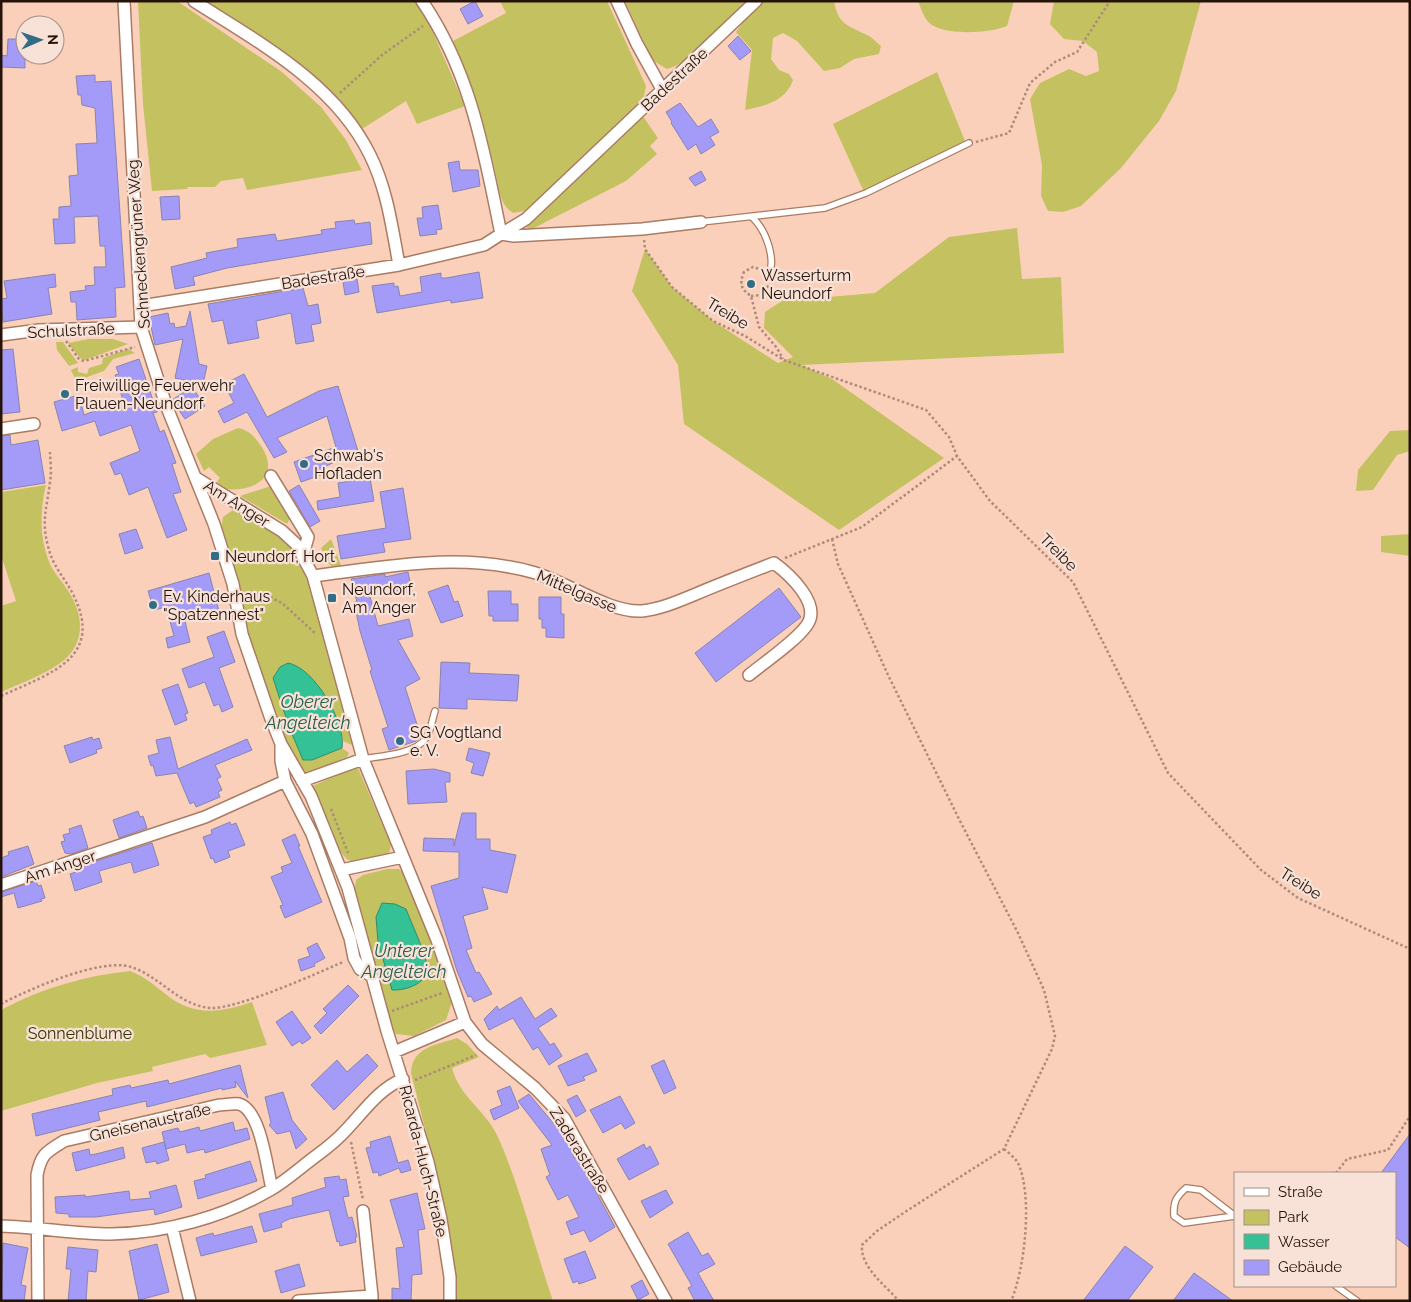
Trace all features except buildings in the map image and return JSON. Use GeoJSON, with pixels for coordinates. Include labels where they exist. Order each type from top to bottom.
{"type":"FeatureCollection","features":[{"type":"Feature","properties":{"kind":"street","name":"Schneckengrüner Weg"},"geometry":{"type":"LineString","coordinates":[[124,1],[142,327],[146,346],[166,405],[196,478]]}},
{"type":"Feature","properties":{"kind":"street"},"geometry":{"type":"LineString","coordinates":[[194,1],[279,57],[331,101],[354,127],[379,177],[388,206],[398,264]]}},
{"type":"Feature","properties":{"kind":"street"},"geometry":{"type":"LineString","coordinates":[[422,1],[434,18],[454,55],[472,104],[489,168],[501,234],[514,236],[642,229],[701,222]]}},
{"type":"Feature","properties":{"kind":"street"},"geometry":{"type":"LineString","coordinates":[[617,1],[640,51],[663,90]]}},
{"type":"Feature","properties":{"kind":"street","name":"Badestraße"},"geometry":{"type":"LineString","coordinates":[[141,306],[398,264],[484,245],[526,219],[756,1]]}},
{"type":"Feature","properties":{"kind":"street","name":"Schulstraße"},"geometry":{"type":"LineString","coordinates":[[1,335],[142,327]]}},
{"type":"Feature","properties":{"kind":"street"},"geometry":{"type":"LineString","coordinates":[[1,429],[34,424]]}},
{"type":"Feature","properties":{"kind":"street"},"geometry":{"type":"LineString","coordinates":[[271,476],[308,537],[303,554]]}},
{"type":"Feature","properties":{"kind":"street","name":"Am Anger"},"geometry":{"type":"LineString","coordinates":[[196,478],[282,531],[303,554],[313,576],[363,759],[437,940],[465,1022]]}},
{"type":"Feature","properties":{"kind":"street","name":"Am Anger"},"geometry":{"type":"LineString","coordinates":[[196,478],[214,524],[234,592],[242,634],[281,744],[302,781],[328,835],[341,870],[363,938],[370,975],[394,1052]]}},
{"type":"Feature","properties":{"kind":"street","name":"Mittelgasse"},"geometry":{"type":"LineString","coordinates":[[313,576],[429,561],[501,565],[563,582],[622,610],[641,611],[673,603],[774,563]]}},
{"type":"Feature","properties":{"kind":"street"},"geometry":{"type":"LineString","coordinates":[[749,675],[808,624],[811,610],[805,596],[787,573],[774,563]]}},
{"type":"Feature","properties":{"kind":"street","name":"Am Anger"},"geometry":{"type":"LineString","coordinates":[[281,744],[281,762],[285,781],[312,834],[350,938],[354,958],[360,968],[370,975]]}},
{"type":"Feature","properties":{"kind":"street"},"geometry":{"type":"LineString","coordinates":[[302,781],[363,759]]}},
{"type":"Feature","properties":{"kind":"street","name":"Am Anger"},"geometry":{"type":"LineString","coordinates":[[1,885],[205,816],[285,781]]}},
{"type":"Feature","properties":{"kind":"street"},"geometry":{"type":"LineString","coordinates":[[341,870],[403,857]]}},
{"type":"Feature","properties":{"kind":"street"},"geometry":{"type":"LineString","coordinates":[[394,1052],[465,1022]]}},
{"type":"Feature","properties":{"kind":"street","name":"Zaderastraße"},"geometry":{"type":"LineString","coordinates":[[465,1022],[490,1051],[536,1088],[564,1118],[666,1301]]}},
{"type":"Feature","properties":{"kind":"street","name":"Ricarda-Huch-Straße"},"geometry":{"type":"LineString","coordinates":[[394,1052],[428,1162],[441,1219],[450,1277],[450,1301]]}},
{"type":"Feature","properties":{"kind":"street"},"geometry":{"type":"LineString","coordinates":[[1,1226],[38,1226],[111,1234],[172,1227],[218,1214],[272,1189],[324,1150],[391,1084],[404,1081]]}},
{"type":"Feature","properties":{"kind":"street","name":"Gneisenaustraße"},"geometry":{"type":"LineString","coordinates":[[38,1301],[37,1175],[40,1159],[48,1150],[64,1141],[219,1105],[238,1104],[249,1110],[256,1122],[272,1189]]}},
{"type":"Feature","properties":{"kind":"street"},"geometry":{"type":"LineString","coordinates":[[298,1301],[372,1298],[363,1211]]}},
{"type":"Feature","properties":{"kind":"street"},"geometry":{"type":"LineString","coordinates":[[172,1227],[190,1301]]}},
{"type":"Feature","properties":{"kind":"lane"},"geometry":{"type":"LineString","coordinates":[[701,222],[825,208],[866,193],[969,143]]}},
{"type":"Feature","properties":{"kind":"lane"},"geometry":{"type":"LineString","coordinates":[[752,217],[761,225],[766,240],[772,267],[769,276]]}},
{"type":"Feature","properties":{"kind":"lane"},"geometry":{"type":"LineString","coordinates":[[363,759],[398,754],[422,744],[428,736],[435,711]]}},
{"type":"Feature","properties":{"kind":"lane"},"geometry":{"type":"LineString","coordinates":[[1234,1215],[1201,1190],[1186,1188],[1175,1198],[1173,1206],[1174,1216],[1184,1222],[1234,1216]]}},
{"type":"Feature","properties":{"kind":"lane"},"geometry":{"type":"LineString","coordinates":[[1337,1287],[1357,1301]]}},
{"type":"Feature","properties":{"kind":"path"},"geometry":{"type":"LineString","coordinates":[[969,143],[1009,133],[1030,83],[1055,62],[1077,52],[1110,1]]}},
{"type":"Feature","properties":{"kind":"path"},"geometry":{"type":"LineString","coordinates":[[331,101],[382,55],[434,18]]}},
{"type":"Feature","properties":{"kind":"path","name":"Treibe"},"geometry":{"type":"LineString","coordinates":[[642,229],[645,249],[672,287],[713,321],[745,336],[784,360],[926,410],[949,437],[957,456],[990,501],[1072,582],[1168,773],[1261,870],[1298,898],[1410,949]]}},
{"type":"Feature","properties":{"kind":"path"},"geometry":{"type":"LineString","coordinates":[[753,267],[762,269],[769,276],[769,287],[762,295],[751,296],[743,291],[740,281],[744,272],[753,267]]}},
{"type":"Feature","properties":{"kind":"path"},"geometry":{"type":"LineString","coordinates":[[751,296],[758,326],[777,348],[784,360]]}},
{"type":"Feature","properties":{"kind":"path"},"geometry":{"type":"LineString","coordinates":[[63,330],[66,342],[79,359],[84,361],[127,348],[146,346]]}},
{"type":"Feature","properties":{"kind":"path"},"geometry":{"type":"LineString","coordinates":[[1,696],[30,683],[75,655],[83,636],[82,612],[71,590],[59,574],[48,548],[43,515],[50,482],[50,452]]}},
{"type":"Feature","properties":{"kind":"path"},"geometry":{"type":"LineString","coordinates":[[774,563],[862,527],[957,456]]}},
{"type":"Feature","properties":{"kind":"path"},"geometry":{"type":"LineString","coordinates":[[832,539],[838,564],[888,675],[1018,933],[1044,990],[1053,1020],[1055,1036],[1052,1049],[1004,1149],[908,1210],[877,1231],[862,1245],[861,1256],[870,1269],[899,1301]]}},
{"type":"Feature","properties":{"kind":"path"},"geometry":{"type":"LineString","coordinates":[[234,592],[262,593],[269,596],[282,603],[322,642],[330,640]]}},
{"type":"Feature","properties":{"kind":"path"},"geometry":{"type":"LineString","coordinates":[[1,1004],[48,982],[110,966],[130,966],[196,1006],[225,1006],[316,974],[354,958]]}},
{"type":"Feature","properties":{"kind":"path"},"geometry":{"type":"LineString","coordinates":[[391,1011],[442,993]]}},
{"type":"Feature","properties":{"kind":"path"},"geometry":{"type":"LineString","coordinates":[[404,1081],[490,1051]]}},
{"type":"Feature","properties":{"kind":"path"},"geometry":{"type":"LineString","coordinates":[[1337,1172],[1346,1159],[1388,1150],[1410,1116]]}},
{"type":"Feature","properties":{"kind":"path"},"geometry":{"type":"LineString","coordinates":[[350,1138],[363,1211]]}},
{"type":"Feature","properties":{"kind":"path"},"geometry":{"type":"LineString","coordinates":[[1004,1149],[1017,1161],[1024,1180],[1026,1217],[1024,1254],[1011,1301]]}},
{"type":"Feature","properties":{"kind":"green space"},"geometry":{"type":"Polygon","coordinates":[[[138,1],[177,1],[282,72],[321,107],[346,140],[362,170],[247,190],[243,178],[221,181],[215,187],[188,187],[187,189],[152,191],[143,104],[138,1]]]}},
{"type":"Feature","properties":{"kind":"green space"},"geometry":{"type":"Polygon","coordinates":[[[198,1],[415,1],[431,28],[465,106],[417,124],[406,101],[362,129],[339,98],[337,99],[269,46],[265,39],[260,36],[258,38],[198,1]]]}},
{"type":"Feature","properties":{"kind":"green space"},"geometry":{"type":"Polygon","coordinates":[[[500,1],[607,1],[646,86],[644,96],[634,108],[534,203],[524,211],[513,213],[505,206],[501,196],[483,124],[453,41],[506,13],[500,1]]]}},
{"type":"Feature","properties":{"kind":"green space"},"geometry":{"type":"Polygon","coordinates":[[[625,1],[749,1],[698,50],[687,59],[667,69],[652,60],[625,1]]]}},
{"type":"Feature","properties":{"kind":"green space"},"geometry":{"type":"Polygon","coordinates":[[[762,1],[834,1],[838,15],[844,23],[869,36],[881,46],[879,54],[854,59],[840,68],[824,71],[797,41],[783,33],[773,38],[771,59],[779,70],[789,74],[793,80],[790,87],[780,98],[760,107],[745,110],[752,50],[736,32],[749,14],[762,1]]]}},
{"type":"Feature","properties":{"kind":"green space"},"geometry":{"type":"Polygon","coordinates":[[[918,1],[1014,1],[1007,26],[991,30],[961,32],[943,30],[929,23],[918,1]]]}},
{"type":"Feature","properties":{"kind":"green space"},"geometry":{"type":"Polygon","coordinates":[[[1054,1],[1201,1],[1176,91],[1159,121],[1121,168],[1081,206],[1063,212],[1048,211],[1041,196],[1042,165],[1030,99],[1040,83],[1069,69],[1086,76],[1099,71],[1097,52],[1083,41],[1064,39],[1050,24],[1054,1]]]}},
{"type":"Feature","properties":{"kind":"green space"},"geometry":{"type":"Polygon","coordinates":[[[937,72],[965,141],[864,192],[833,124],[937,72]]]}},
{"type":"Feature","properties":{"kind":"green space"},"geometry":{"type":"Polygon","coordinates":[[[642,115],[658,138],[650,146],[657,154],[626,181],[528,231],[527,226],[642,115]]]}},
{"type":"Feature","properties":{"kind":"green space"},"geometry":{"type":"Polygon","coordinates":[[[1017,228],[1022,279],[1061,277],[1064,353],[801,365],[832,379],[944,458],[839,530],[684,424],[678,365],[632,291],[645,249],[672,287],[713,321],[778,363],[793,357],[764,328],[765,312],[782,301],[875,293],[949,237],[1017,228]]]}},
{"type":"Feature","properties":{"kind":"green space"},"geometry":{"type":"Polygon","coordinates":[[[89,339],[113,339],[128,344],[85,360],[80,358],[68,343],[89,339]]]}},
{"type":"Feature","properties":{"kind":"green space"},"geometry":{"type":"Polygon","coordinates":[[[56,342],[63,342],[78,363],[69,366],[57,350],[56,342]]]}},
{"type":"Feature","properties":{"kind":"green space"},"geometry":{"type":"Polygon","coordinates":[[[128,349],[135,353],[113,359],[104,371],[76,381],[71,370],[78,367],[78,372],[87,374],[89,368],[102,364],[103,358],[128,349]]]}},
{"type":"Feature","properties":{"kind":"green space"},"geometry":{"type":"Polygon","coordinates":[[[238,428],[249,432],[261,446],[267,457],[268,467],[261,481],[254,485],[245,488],[224,489],[217,482],[220,478],[209,467],[204,471],[196,454],[213,439],[238,428]]]}},
{"type":"Feature","properties":{"kind":"green space"},"geometry":{"type":"Polygon","coordinates":[[[1410,430],[1410,451],[1397,455],[1373,490],[1356,491],[1358,470],[1390,431],[1410,430]]]}},
{"type":"Feature","properties":{"kind":"green space"},"geometry":{"type":"Polygon","coordinates":[[[46,485],[42,514],[42,534],[46,554],[72,598],[79,617],[79,636],[71,653],[63,661],[41,675],[1,692],[1,606],[16,601],[1,555],[1,492],[46,485]]]}},
{"type":"Feature","properties":{"kind":"green space"},"geometry":{"type":"Polygon","coordinates":[[[271,486],[275,488],[290,518],[287,524],[240,496],[271,486]]]}},
{"type":"Feature","properties":{"kind":"green space"},"geometry":{"type":"Polygon","coordinates":[[[233,510],[243,513],[283,535],[303,561],[356,743],[352,745],[343,741],[327,698],[273,678],[289,727],[312,760],[342,748],[349,753],[347,757],[312,772],[306,772],[298,766],[283,739],[246,629],[221,530],[223,517],[233,510]]]}},
{"type":"Feature","properties":{"kind":"green space"},"geometry":{"type":"Polygon","coordinates":[[[1410,534],[1410,556],[1381,552],[1381,536],[1410,534]]]}},
{"type":"Feature","properties":{"kind":"green space"},"geometry":{"type":"Polygon","coordinates":[[[331,539],[342,568],[400,559],[391,563],[336,570],[329,564],[321,548],[331,539]]]}},
{"type":"Feature","properties":{"kind":"green space"},"geometry":{"type":"Polygon","coordinates":[[[354,767],[358,768],[391,845],[389,853],[360,862],[351,861],[341,851],[327,818],[315,798],[313,790],[313,786],[354,767]]]}},
{"type":"Feature","properties":{"kind":"green space"},"geometry":{"type":"Polygon","coordinates":[[[387,869],[399,869],[407,876],[450,987],[452,1002],[446,1020],[414,1036],[396,1034],[390,1026],[354,893],[356,880],[363,875],[387,869]]]}},
{"type":"Feature","properties":{"kind":"green space","name":"Sonnenblume"},"geometry":{"type":"Polygon","coordinates":[[[130,971],[146,979],[178,1003],[199,1010],[219,1010],[252,1002],[267,1045],[210,1058],[205,1054],[152,1067],[153,1071],[97,1083],[1,1111],[1,1010],[32,995],[64,984],[96,976],[130,971]]]}},
{"type":"Feature","properties":{"kind":"green space"},"geometry":{"type":"Polygon","coordinates":[[[457,1038],[467,1044],[479,1057],[452,1068],[461,1088],[493,1127],[498,1137],[520,1197],[553,1301],[456,1301],[454,1259],[448,1219],[411,1073],[412,1064],[420,1052],[433,1045],[457,1038]]]}},
{"type":"Feature","properties":{"kind":"water","name":"Oberer Angelteich"},"geometry":{"type":"Polygon","coordinates":[[[288,663],[298,667],[308,675],[327,698],[339,725],[342,748],[312,760],[303,760],[289,727],[273,678],[280,667],[288,663]]]}},
{"type":"Feature","properties":{"kind":"water","name":"Unterer Angelteich"},"geometry":{"type":"Polygon","coordinates":[[[382,903],[395,904],[406,909],[420,943],[428,970],[422,980],[411,987],[392,990],[378,942],[376,917],[382,903]]]}},
{"type":"Feature","properties":{"kind":"place","name":"Wasserturm Neundorf"},"geometry":{"type":"Point","coordinates":[751,284]}},
{"type":"Feature","properties":{"kind":"place","name":"Freiwillige Feuerwehr Plauen-Neundorf"},"geometry":{"type":"Point","coordinates":[65,394]}},
{"type":"Feature","properties":{"kind":"place","name":"Schwab's Hofladen"},"geometry":{"type":"Point","coordinates":[304,464]}},
{"type":"Feature","properties":{"kind":"place","name":"Neundorf, Hort"},"geometry":{"type":"Point","coordinates":[215,556]}},
{"type":"Feature","properties":{"kind":"place","name":"Neundorf, Am Anger"},"geometry":{"type":"Point","coordinates":[332,598]}},
{"type":"Feature","properties":{"kind":"place","name":"Ev. Kinderhaus \"Spatzennest\""},"geometry":{"type":"Point","coordinates":[153,605]}},
{"type":"Feature","properties":{"kind":"place","name":"SG Vogtland e. V."},"geometry":{"type":"Point","coordinates":[400,741]}}]}
